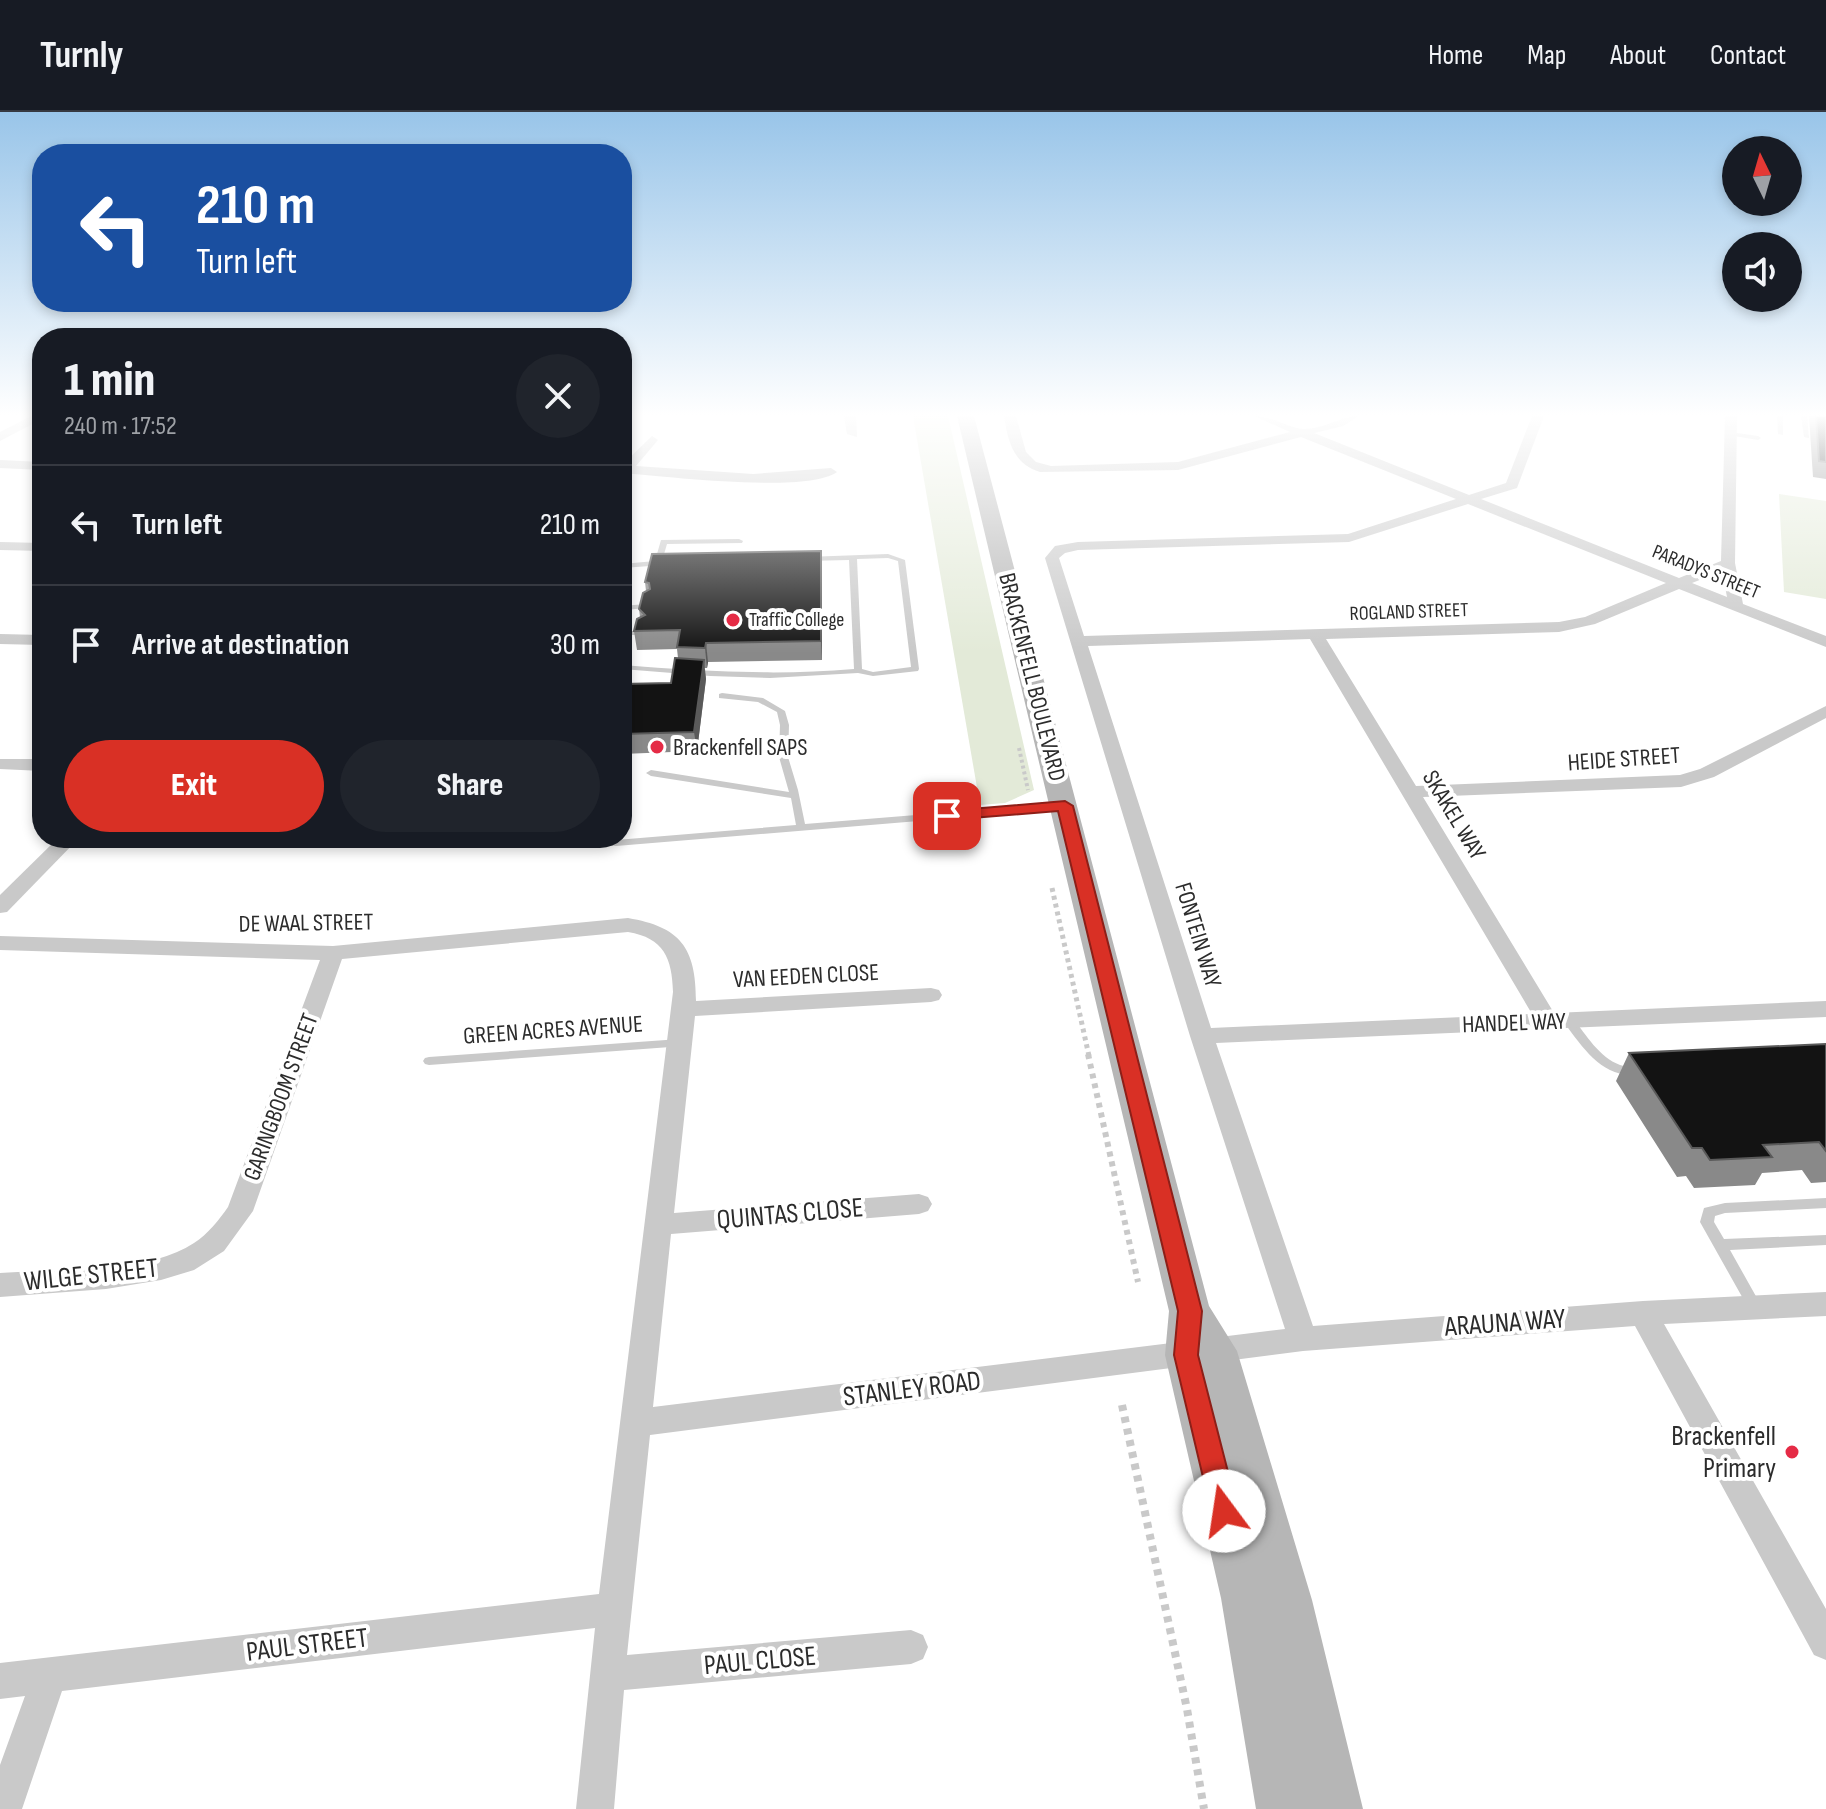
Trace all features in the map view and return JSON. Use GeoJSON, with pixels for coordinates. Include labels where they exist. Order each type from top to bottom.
{"type":"FeatureCollection","features":[{"type":"Feature","properties":{"kind":"street","name":"BRACKENFELL BOULEVARD"},"geometry":{"type":"LineString","coordinates":[[985,495],[1197,1339],[1284,1809]]}},
{"type":"Feature","properties":{"kind":"street","name":"PARADYS STREET"},"geometry":{"type":"LineString","coordinates":[[1459,495],[1826,642]]}},
{"type":"Feature","properties":{"kind":"street"},"geometry":{"type":"LineString","coordinates":[[1471,500],[1485,495]]}},
{"type":"Feature","properties":{"kind":"street"},"geometry":{"type":"LineString","coordinates":[[1729,495],[1728,563],[1736,606]]}},
{"type":"Feature","properties":{"kind":"street","name":"FONTEIN WAY"},"geometry":{"type":"LineString","coordinates":[[1303,1339],[1202,1036],[1052,558],[1060,549],[1349,538],[1471,500]]}},
{"type":"Feature","properties":{"kind":"street"},"geometry":{"type":"LineString","coordinates":[[0,546],[32,547]]}},
{"type":"Feature","properties":{"kind":"street","name":"ROGLAND STREET"},"geometry":{"type":"LineString","coordinates":[[1079,641],[1535,628],[1576,624],[1728,563]]}},
{"type":"Feature","properties":{"kind":"street","name":"SKAKEL WAY"},"geometry":{"type":"LineString","coordinates":[[1316,635],[1410,792],[1558,1021]]}},
{"type":"Feature","properties":{"kind":"street"},"geometry":{"type":"LineString","coordinates":[[0,639],[32,640]]}},
{"type":"Feature","properties":{"kind":"street","name":"HEIDE STREET"},"geometry":{"type":"LineString","coordinates":[[1410,792],[1681,781],[1707,773],[1826,711]]}},
{"type":"Feature","properties":{"kind":"street"},"geometry":{"type":"LineString","coordinates":[[0,764],[32,765]]}},
{"type":"Feature","properties":{"kind":"street"},"geometry":{"type":"LineString","coordinates":[[0,907],[59,848]]}},
{"type":"Feature","properties":{"kind":"street","name":"DE WAAL STREET"},"geometry":{"type":"LineString","coordinates":[[0,943],[333,953],[612,926],[651,929],[673,944],[683,961],[684,1009]]}},
{"type":"Feature","properties":{"kind":"street","name":"GARINGBOOM STREET"},"geometry":{"type":"LineString","coordinates":[[222,1237],[240,1211],[333,953]]}},
{"type":"Feature","properties":{"kind":"street","name":"VAN EEDEN CLOSE"},"geometry":{"type":"LineString","coordinates":[[684,1009],[931,995]]}},
{"type":"Feature","properties":{"kind":"street"},"geometry":{"type":"LineString","coordinates":[[595,1809],[614,1609],[662,1224],[684,1009]]}},
{"type":"Feature","properties":{"kind":"street","name":"HANDEL WAY"},"geometry":{"type":"LineString","coordinates":[[1202,1036],[1826,1009]]}},
{"type":"Feature","properties":{"kind":"street","name":"QUINTAS CLOSE"},"geometry":{"type":"LineString","coordinates":[[662,1224],[919,1204]]}},
{"type":"Feature","properties":{"kind":"street","name":"WILGE STREET"},"geometry":{"type":"LineString","coordinates":[[0,1285],[139,1273],[175,1266],[201,1254],[222,1237]]}},
{"type":"Feature","properties":{"kind":"street","name":"ARAUNA WAY"},"geometry":{"type":"LineString","coordinates":[[1197,1339],[1303,1339],[1643,1313],[1826,1304]]}},
{"type":"Feature","properties":{"kind":"street"},"geometry":{"type":"LineString","coordinates":[[1643,1313],[1826,1643]]}},
{"type":"Feature","properties":{"kind":"street","name":"BRACKENFELL BOULEVARD"},"geometry":{"type":"LineString","coordinates":[[1197,1339],[1287,1600],[1335,1809]]}},
{"type":"Feature","properties":{"kind":"street","name":"STANLEY ROAD"},"geometry":{"type":"LineString","coordinates":[[637,1423],[1197,1339]]}},
{"type":"Feature","properties":{"kind":"street","name":"PAUL STREET"},"geometry":{"type":"LineString","coordinates":[[0,1681],[614,1609]]}},
{"type":"Feature","properties":{"kind":"street","name":"PAUL CLOSE"},"geometry":{"type":"LineString","coordinates":[[608,1674],[911,1647]]}},
{"type":"Feature","properties":{"kind":"street"},"geometry":{"type":"LineString","coordinates":[[3,1809],[50,1676]]}},
{"type":"Feature","properties":{"kind":"lane"},"geometry":{"type":"LineString","coordinates":[[658,563],[664,542],[739,541]]}},
{"type":"Feature","properties":{"kind":"lane"},"geometry":{"type":"LineString","coordinates":[[632,668],[704,674],[824,675],[915,669],[903,563],[893,557],[791,560]]}},
{"type":"Feature","properties":{"kind":"lane"},"geometry":{"type":"LineString","coordinates":[[853,558],[858,671]]}},
{"type":"Feature","properties":{"kind":"lane"},"geometry":{"type":"LineString","coordinates":[[632,565],[671,563]]}},
{"type":"Feature","properties":{"kind":"lane"},"geometry":{"type":"LineString","coordinates":[[632,607],[646,606]]}},
{"type":"Feature","properties":{"kind":"lane"},"geometry":{"type":"LineString","coordinates":[[632,633],[641,633]]}},
{"type":"Feature","properties":{"kind":"lane"},"geometry":{"type":"LineString","coordinates":[[722,696],[760,700],[781,711],[785,719],[783,750],[800,811],[801,828]]}},
{"type":"Feature","properties":{"kind":"lane"},"geometry":{"type":"LineString","coordinates":[[651,773],[795,796]]}},
{"type":"Feature","properties":{"kind":"lane"},"geometry":{"type":"LineString","coordinates":[[632,842],[1065,806]]}},
{"type":"Feature","properties":{"kind":"lane"},"geometry":{"type":"LineString","coordinates":[[1558,1021],[1611,1068],[1643,1070]]}},
{"type":"Feature","properties":{"kind":"lane","name":"GREEN ACRES AVENUE"},"geometry":{"type":"LineString","coordinates":[[429,1061],[681,1043]]}},
{"type":"Feature","properties":{"kind":"lane"},"geometry":{"type":"LineString","coordinates":[[1755,1307],[1706,1216],[1714,1209],[1826,1203]]}},
{"type":"Feature","properties":{"kind":"lane"},"geometry":{"type":"LineString","coordinates":[[1720,1245],[1826,1240]]}},
{"type":"Feature","properties":{"kind":"path"},"geometry":{"type":"LineString","coordinates":[[1049,875],[1138,1282]]}},
{"type":"Feature","properties":{"kind":"path"},"geometry":{"type":"LineString","coordinates":[[1122,1405],[1187,1709],[1204,1809]]}},
{"type":"Feature","properties":{"kind":"green space"},"geometry":{"type":"Polygon","coordinates":[[[927,495],[966,495],[1034,790],[1005,803],[980,805],[927,495]]]}},
{"type":"Feature","properties":{"kind":"green space"},"geometry":{"type":"Polygon","coordinates":[[[1779,495],[1826,501],[1826,599],[1784,592],[1779,495]]]}},
{"type":"Feature","properties":{"kind":"building","name":"Traffic College"},"geometry":{"type":"Polygon","coordinates":[[[821,551],[821,641],[706,643],[705,648],[677,647],[680,630],[634,631],[637,619],[645,615],[639,609],[643,593],[650,589],[649,583],[645,582],[652,554],[821,551]]]}},
{"type":"Feature","properties":{"kind":"building"},"geometry":{"type":"Polygon","coordinates":[[[675,658],[704,660],[694,732],[632,734],[632,684],[671,683],[675,658]]]}},
{"type":"Feature","properties":{"kind":"building"},"geometry":{"type":"Polygon","coordinates":[[[1826,1044],[1826,1151],[1819,1142],[1763,1145],[1772,1157],[1710,1160],[1702,1148],[1692,1148],[1629,1053],[1826,1044]]]}},
{"type":"Feature","properties":{"kind":"place","name":"Traffic College"},"geometry":{"type":"Point","coordinates":[733,620]}},
{"type":"Feature","properties":{"kind":"place","name":"Brackenfell SAPS"},"geometry":{"type":"Point","coordinates":[657,747]}},
{"type":"Feature","properties":{"kind":"place","name":"Brackenfell Primary"},"geometry":{"type":"Point","coordinates":[1792,1452]}},
{"type":"Feature","properties":{"kind":"route"},"geometry":{"type":"LineString","coordinates":[[947,816],[1065,806],[1190,1311],[1186,1355],[1224,1511]]}}]}
